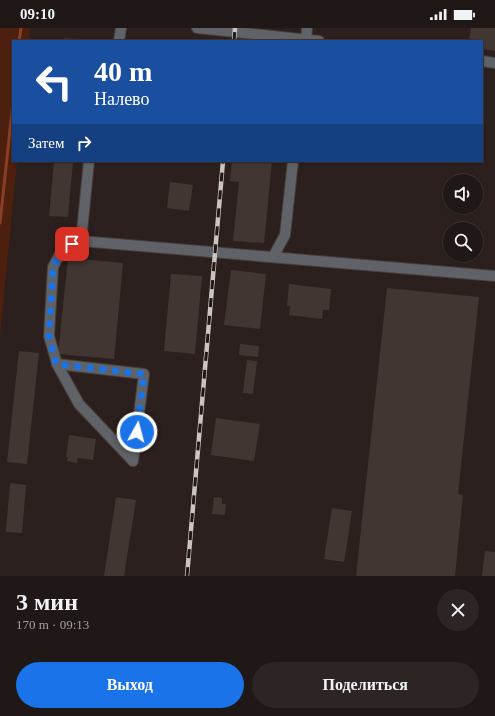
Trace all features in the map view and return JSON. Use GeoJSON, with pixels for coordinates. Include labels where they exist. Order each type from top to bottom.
{"type":"FeatureCollection","features":[{"type":"Feature","properties":{"kind":"lane"},"geometry":{"type":"LineString","coordinates":[[119,40],[120,28]]}},
{"type":"Feature","properties":{"kind":"lane"},"geometry":{"type":"LineString","coordinates":[[197,28],[306,40],[307,28]]}},
{"type":"Feature","properties":{"kind":"lane"},"geometry":{"type":"LineString","coordinates":[[483,61],[495,63]]}},
{"type":"Feature","properties":{"kind":"lane"},"geometry":{"type":"LineString","coordinates":[[81,241],[89,162]]}},
{"type":"Feature","properties":{"kind":"lane"},"geometry":{"type":"LineString","coordinates":[[273,257],[285,235],[293,162]]}},
{"type":"Feature","properties":{"kind":"lane"},"geometry":{"type":"LineString","coordinates":[[56,364],[144,374],[133,461],[79,404],[56,364],[49,336],[53,267],[63,248],[81,241],[495,276]]}},
{"type":"Feature","properties":{"kind":"shaded area"},"geometry":{"type":"Polygon","coordinates":[[[0,28],[30,28],[29,40],[12,40],[12,162],[17,162],[0,336],[0,28]]]}},
{"type":"Feature","properties":{"kind":"building"},"geometry":{"type":"Polygon","coordinates":[[[471,28],[495,28],[495,51],[483,49],[483,40],[469,40],[471,28]]]}},
{"type":"Feature","properties":{"kind":"building"},"geometry":{"type":"Polygon","coordinates":[[[64,38],[87,40],[64,40],[64,38]]]}},
{"type":"Feature","properties":{"kind":"building"},"geometry":{"type":"Polygon","coordinates":[[[54,162],[73,162],[68,217],[49,216],[54,162]]]}},
{"type":"Feature","properties":{"kind":"building"},"geometry":{"type":"Polygon","coordinates":[[[232,162],[272,162],[264,243],[233,241],[239,182],[230,181],[232,162]]]}},
{"type":"Feature","properties":{"kind":"building"},"geometry":{"type":"Polygon","coordinates":[[[170,182],[193,185],[189,211],[167,208],[170,182]]]}},
{"type":"Feature","properties":{"kind":"building"},"geometry":{"type":"Polygon","coordinates":[[[68,258],[123,263],[114,359],[58,354],[68,258]]]}},
{"type":"Feature","properties":{"kind":"building"},"geometry":{"type":"Polygon","coordinates":[[[231,270],[266,274],[260,329],[224,325],[231,270]]]}},
{"type":"Feature","properties":{"kind":"building"},"geometry":{"type":"Polygon","coordinates":[[[171,274],[202,276],[195,354],[164,351],[171,274]]]}},
{"type":"Feature","properties":{"kind":"building"},"geometry":{"type":"Polygon","coordinates":[[[289,284],[331,289],[329,310],[323,310],[322,319],[289,315],[290,306],[287,306],[289,284]]]}},
{"type":"Feature","properties":{"kind":"building"},"geometry":{"type":"Polygon","coordinates":[[[387,288],[479,297],[458,494],[463,495],[455,576],[356,576],[387,288]]]}},
{"type":"Feature","properties":{"kind":"building"},"geometry":{"type":"Polygon","coordinates":[[[240,344],[259,346],[258,357],[239,355],[240,344]]]}},
{"type":"Feature","properties":{"kind":"building"},"geometry":{"type":"Polygon","coordinates":[[[19,351],[39,353],[27,464],[7,462],[19,351]]]}},
{"type":"Feature","properties":{"kind":"building"},"geometry":{"type":"Polygon","coordinates":[[[247,360],[257,361],[253,394],[243,393],[247,360]]]}},
{"type":"Feature","properties":{"kind":"building"},"geometry":{"type":"Polygon","coordinates":[[[216,418],[260,424],[254,461],[211,455],[216,418]]]}},
{"type":"Feature","properties":{"kind":"building"},"geometry":{"type":"Polygon","coordinates":[[[69,435],[96,439],[93,460],[78,458],[77,463],[67,461],[68,457],[66,457],[69,435]]]}},
{"type":"Feature","properties":{"kind":"building"},"geometry":{"type":"Polygon","coordinates":[[[10,483],[26,485],[22,533],[6,532],[10,483]]]}},
{"type":"Feature","properties":{"kind":"building"},"geometry":{"type":"Polygon","coordinates":[[[116,497],[136,500],[124,576],[104,576],[116,497]]]}},
{"type":"Feature","properties":{"kind":"building"},"geometry":{"type":"Polygon","coordinates":[[[214,497],[222,498],[222,504],[226,504],[225,515],[212,514],[214,497]]]}},
{"type":"Feature","properties":{"kind":"building"},"geometry":{"type":"Polygon","coordinates":[[[332,508],[352,511],[344,562],[324,559],[332,508]]]}},
{"type":"Feature","properties":{"kind":"building"},"geometry":{"type":"Polygon","coordinates":[[[485,551],[495,552],[495,576],[482,576],[485,551]]]}},
{"type":"Feature","properties":{"kind":"waterway"},"geometry":{"type":"LineString","coordinates":[[19,40],[21,28]]}},
{"type":"Feature","properties":{"kind":"waterway"},"geometry":{"type":"LineString","coordinates":[[0,223],[12,111]]}},
{"type":"Feature","properties":{"kind":"railway"},"geometry":{"type":"LineString","coordinates":[[234,40],[235,28]]}},
{"type":"Feature","properties":{"kind":"railway"},"geometry":{"type":"LineString","coordinates":[[187,576],[223,162]]}},
{"type":"Feature","properties":{"kind":"route"},"geometry":{"type":"LineString","coordinates":[[72,244],[63,248],[53,267],[49,336],[56,364],[144,374],[137,432]]}}]}
